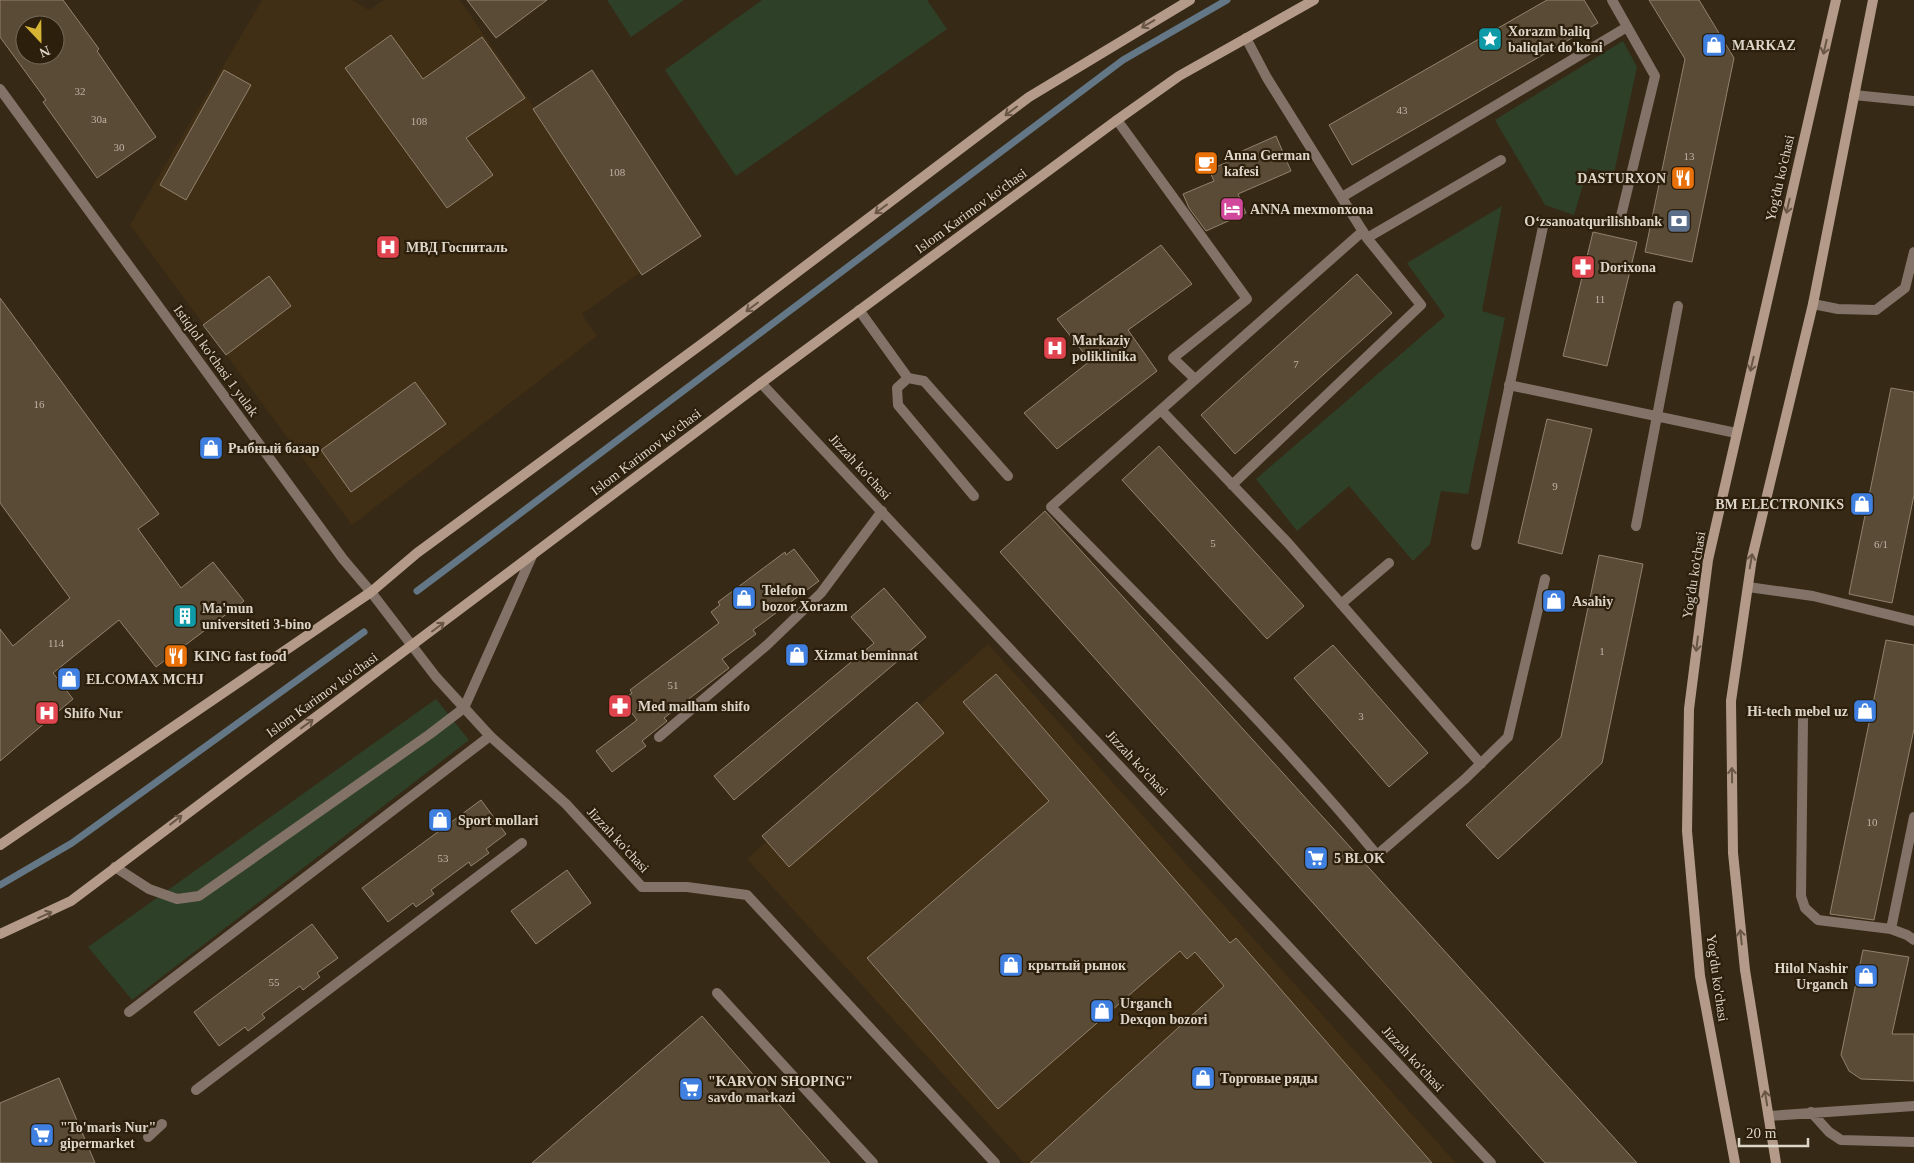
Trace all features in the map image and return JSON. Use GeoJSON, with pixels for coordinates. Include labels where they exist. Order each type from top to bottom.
{"type":"FeatureCollection","features":[{"type":"Feature","properties":{"kind":"main road"},"geometry":{"type":"LineString","coordinates":[[0,844],[371,592],[417,554],[714,336],[1029,97],[1190,0]]}},
{"type":"Feature","properties":{"kind":"main road","name":"Islom Karimov ko'chasi"},"geometry":{"type":"LineString","coordinates":[[0,934],[56,910],[412,646],[859,310],[1117,120],[1179,76],[1314,0]]}},
{"type":"Feature","properties":{"kind":"main road","name":"Yog'du ko'chasi"},"geometry":{"type":"LineString","coordinates":[[1776,1163],[1744,970],[1733,853],[1731,701],[1752,558],[1813,304],[1874,0]]}},
{"type":"Feature","properties":{"kind":"main road","name":"Yog'du ko'chasi"},"geometry":{"type":"LineString","coordinates":[[1735,1163],[1700,976],[1687,821],[1689,709],[1708,560],[1834,1]]}},
{"type":"Feature","properties":{"kind":"street"},"geometry":{"type":"LineString","coordinates":[[1612,0],[1655,76],[1621,216]]}},
{"type":"Feature","properties":{"kind":"street"},"geometry":{"type":"LineString","coordinates":[[1342,197],[1627,26]]}},
{"type":"Feature","properties":{"kind":"street"},"geometry":{"type":"LineString","coordinates":[[1232,485],[1421,305],[1365,234],[1268,78],[1246,38]]}},
{"type":"Feature","properties":{"kind":"street","name":"Istiqlol ko'chasi 1 yulak"},"geometry":{"type":"LineString","coordinates":[[0,89],[343,559],[412,646]]}},
{"type":"Feature","properties":{"kind":"street"},"geometry":{"type":"LineString","coordinates":[[1854,95],[1914,101]]}},
{"type":"Feature","properties":{"kind":"street"},"geometry":{"type":"LineString","coordinates":[[1117,120],[1247,299],[1173,358],[1195,379]]}},
{"type":"Feature","properties":{"kind":"street"},"geometry":{"type":"LineString","coordinates":[[1501,160],[1365,234],[1195,379],[1051,507],[1236,697],[1328,796],[1377,855],[1481,764],[1508,737],[1545,579]]}},
{"type":"Feature","properties":{"kind":"street"},"geometry":{"type":"LineString","coordinates":[[1476,545],[1544,222]]}},
{"type":"Feature","properties":{"kind":"street"},"geometry":{"type":"LineString","coordinates":[[1813,304],[1838,309],[1876,310],[1905,288],[1914,252]]}},
{"type":"Feature","properties":{"kind":"street"},"geometry":{"type":"LineString","coordinates":[[1636,526],[1678,306]]}},
{"type":"Feature","properties":{"kind":"street"},"geometry":{"type":"LineString","coordinates":[[859,310],[908,378],[924,382],[1008,476]]}},
{"type":"Feature","properties":{"kind":"street"},"geometry":{"type":"LineString","coordinates":[[908,378],[897,388],[898,405],[974,496]]}},
{"type":"Feature","properties":{"kind":"street","name":"Jizzah ko'chasi"},"geometry":{"type":"LineString","coordinates":[[761,383],[882,510],[1491,1163]]}},
{"type":"Feature","properties":{"kind":"street"},"geometry":{"type":"LineString","coordinates":[[1509,385],[1736,433]]}},
{"type":"Feature","properties":{"kind":"street"},"geometry":{"type":"LineString","coordinates":[[1161,410],[1288,542],[1481,764]]}},
{"type":"Feature","properties":{"kind":"street"},"geometry":{"type":"LineString","coordinates":[[659,737],[767,646],[821,593],[882,510]]}},
{"type":"Feature","properties":{"kind":"street"},"geometry":{"type":"LineString","coordinates":[[115,867],[149,889],[177,899],[199,896],[464,708],[532,556]]}},
{"type":"Feature","properties":{"kind":"street"},"geometry":{"type":"LineString","coordinates":[[1341,604],[1389,563]]}},
{"type":"Feature","properties":{"kind":"street"},"geometry":{"type":"LineString","coordinates":[[1748,587],[1814,596],[1914,621]]}},
{"type":"Feature","properties":{"kind":"street","name":"Jizzah ko'chasi"},"geometry":{"type":"LineString","coordinates":[[412,646],[490,736],[566,804],[642,887],[687,886],[747,895],[994,1163]]}},
{"type":"Feature","properties":{"kind":"street"},"geometry":{"type":"LineString","coordinates":[[1803,719],[1801,896],[1804,908],[1818,920],[1892,930],[1908,935],[1914,940]]}},
{"type":"Feature","properties":{"kind":"street"},"geometry":{"type":"LineString","coordinates":[[129,1012],[490,736]]}},
{"type":"Feature","properties":{"kind":"street"},"geometry":{"type":"LineString","coordinates":[[1892,930],[1914,817]]}},
{"type":"Feature","properties":{"kind":"street"},"geometry":{"type":"LineString","coordinates":[[196,1090],[522,842]]}},
{"type":"Feature","properties":{"kind":"street"},"geometry":{"type":"LineString","coordinates":[[717,993],[873,1163]]}},
{"type":"Feature","properties":{"kind":"street"},"geometry":{"type":"LineString","coordinates":[[1769,1116],[1914,1106]]}},
{"type":"Feature","properties":{"kind":"street"},"geometry":{"type":"LineString","coordinates":[[1812,1112],[1829,1132],[1841,1140],[1914,1142]]}},
{"type":"Feature","properties":{"kind":"street"},"geometry":{"type":"LineString","coordinates":[[148,1137],[162,1124]]}},
{"type":"Feature","properties":{"kind":"shaded area","name":"МВД Госпиталь"},"geometry":{"type":"Polygon","coordinates":[[[262,0],[352,0],[369,10],[384,0],[460,0],[645,269],[582,314],[597,336],[352,525],[130,225],[262,0]]]}},
{"type":"Feature","properties":{"kind":"shaded area","name":"Urganch Dexqon bozori"},"geometry":{"type":"Polygon","coordinates":[[[988,644],[1456,1163],[1024,1163],[747,859],[988,644]]]}},
{"type":"Feature","properties":{"kind":"green space"},"geometry":{"type":"Polygon","coordinates":[[[607,0],[684,0],[631,37],[607,0]]]}},
{"type":"Feature","properties":{"kind":"green space"},"geometry":{"type":"Polygon","coordinates":[[[762,0],[927,0],[947,29],[736,176],[665,70],[762,0]]]}},
{"type":"Feature","properties":{"kind":"green space"},"geometry":{"type":"Polygon","coordinates":[[[1623,41],[1637,67],[1614,173],[1588,168],[1574,215],[1545,205],[1495,120],[1623,41]]]}},
{"type":"Feature","properties":{"kind":"green space"},"geometry":{"type":"Polygon","coordinates":[[[1502,206],[1482,311],[1505,318],[1468,494],[1441,491],[1430,544],[1413,561],[1349,486],[1297,531],[1256,479],[1445,316],[1407,263],[1502,206]]]}},
{"type":"Feature","properties":{"kind":"green space"},"geometry":{"type":"Polygon","coordinates":[[[436,699],[469,740],[132,1000],[88,947],[436,699]]]}},
{"type":"Feature","properties":{"kind":"building"},"geometry":{"type":"Polygon","coordinates":[[[0,0],[63,0],[99,49],[97,51],[156,137],[97,178],[43,102],[46,100],[20,65],[65,65],[65,15],[15,15],[15,58],[0,37],[0,0]]]}},
{"type":"Feature","properties":{"kind":"building"},"geometry":{"type":"Polygon","coordinates":[[[467,0],[547,0],[496,38],[467,0]]]}},
{"type":"Feature","properties":{"kind":"building"},"geometry":{"type":"Polygon","coordinates":[[[1547,0],[1584,0],[1598,23],[1352,165],[1329,125],[1547,0]]]}},
{"type":"Feature","properties":{"kind":"building"},"geometry":{"type":"Polygon","coordinates":[[[1649,0],[1699,0],[1734,58],[1692,262],[1645,252],[1685,59],[1649,0]]]}},
{"type":"Feature","properties":{"kind":"building"},"geometry":{"type":"Polygon","coordinates":[[[391,35],[423,79],[482,37],[525,98],[466,138],[493,175],[447,208],[345,68],[391,35]]]}},
{"type":"Feature","properties":{"kind":"building"},"geometry":{"type":"Polygon","coordinates":[[[224,70],[251,85],[186,200],[160,185],[224,70]]]}},
{"type":"Feature","properties":{"kind":"building"},"geometry":{"type":"Polygon","coordinates":[[[592,70],[701,236],[642,275],[533,109],[592,70]]]}},
{"type":"Feature","properties":{"kind":"building"},"geometry":{"type":"Polygon","coordinates":[[[1276,136],[1291,171],[1238,194],[1246,213],[1206,231],[1189,208],[1183,194],[1214,181],[1209,170],[1232,160],[1231,156],[1276,136]]]}},
{"type":"Feature","properties":{"kind":"building"},"geometry":{"type":"Polygon","coordinates":[[[1593,232],[1637,242],[1607,366],[1563,356],[1593,232]]]}},
{"type":"Feature","properties":{"kind":"building"},"geometry":{"type":"Polygon","coordinates":[[[1161,245],[1192,284],[1128,330],[1157,371],[1057,449],[1024,413],[1090,361],[1057,319],[1161,245]]]}},
{"type":"Feature","properties":{"kind":"building"},"geometry":{"type":"Polygon","coordinates":[[[1357,274],[1392,313],[1235,454],[1201,415],[1357,274]]]}},
{"type":"Feature","properties":{"kind":"building"},"geometry":{"type":"Polygon","coordinates":[[[269,276],[291,306],[226,355],[203,325],[269,276]]]}},
{"type":"Feature","properties":{"kind":"building"},"geometry":{"type":"Polygon","coordinates":[[[0,298],[159,514],[138,529],[181,588],[213,562],[244,601],[156,667],[119,620],[53,673],[73,699],[0,761],[0,629],[13,646],[70,598],[0,503],[0,298]]]}},
{"type":"Feature","properties":{"kind":"building"},"geometry":{"type":"Polygon","coordinates":[[[415,382],[446,424],[351,492],[321,450],[415,382]]]}},
{"type":"Feature","properties":{"kind":"building"},"geometry":{"type":"Polygon","coordinates":[[[1891,388],[1914,392],[1914,495],[1892,603],[1849,594],[1891,388]]]}},
{"type":"Feature","properties":{"kind":"building"},"geometry":{"type":"Polygon","coordinates":[[[1547,419],[1592,429],[1562,554],[1518,543],[1547,419]]]}},
{"type":"Feature","properties":{"kind":"building"},"geometry":{"type":"Polygon","coordinates":[[[1159,446],[1304,606],[1267,639],[1122,480],[1159,446]]]}},
{"type":"Feature","properties":{"kind":"building","name":"5 BLOK"},"geometry":{"type":"Polygon","coordinates":[[[1045,511],[1637,1163],[1545,1163],[1000,552],[1045,511]]]}},
{"type":"Feature","properties":{"kind":"building"},"geometry":{"type":"Polygon","coordinates":[[[794,549],[819,581],[753,630],[756,634],[722,659],[729,668],[664,718],[667,721],[642,741],[646,746],[612,772],[596,751],[637,720],[622,700],[632,693],[630,690],[719,623],[711,612],[720,605],[718,602],[785,552],[786,555],[794,549]]]}},
{"type":"Feature","properties":{"kind":"building"},"geometry":{"type":"Polygon","coordinates":[[[1599,555],[1643,564],[1602,763],[1498,859],[1466,825],[1561,737],[1599,555]]]}},
{"type":"Feature","properties":{"kind":"building"},"geometry":{"type":"Polygon","coordinates":[[[884,588],[926,637],[734,800],[714,776],[874,643],[851,617],[884,588]]]}},
{"type":"Feature","properties":{"kind":"building"},"geometry":{"type":"Polygon","coordinates":[[[1886,640],[1914,645],[1914,729],[1874,920],[1830,914],[1886,640]]]}},
{"type":"Feature","properties":{"kind":"building"},"geometry":{"type":"Polygon","coordinates":[[[1333,645],[1428,753],[1389,787],[1294,678],[1333,645]]]}},
{"type":"Feature","properties":{"kind":"building"},"geometry":{"type":"Polygon","coordinates":[[[996,674],[1230,943],[1236,938],[1432,1163],[1030,1163],[1224,986],[1195,952],[1187,959],[1180,951],[998,1109],[867,958],[1049,801],[963,702],[996,674]]]}},
{"type":"Feature","properties":{"kind":"building"},"geometry":{"type":"Polygon","coordinates":[[[917,702],[944,733],[789,867],[762,836],[917,702]]]}},
{"type":"Feature","properties":{"kind":"building"},"geometry":{"type":"Polygon","coordinates":[[[481,800],[506,834],[486,849],[489,853],[471,866],[469,862],[431,890],[434,894],[416,907],[413,903],[388,922],[362,888],[481,800]]]}},
{"type":"Feature","properties":{"kind":"building"},"geometry":{"type":"Polygon","coordinates":[[[567,870],[591,903],[536,944],[511,911],[567,870]]]}},
{"type":"Feature","properties":{"kind":"building"},"geometry":{"type":"Polygon","coordinates":[[[312,924],[338,958],[317,973],[320,977],[303,990],[300,986],[262,1014],[265,1018],[248,1031],[245,1027],[219,1046],[194,1012],[312,924]]]}},
{"type":"Feature","properties":{"kind":"building"},"geometry":{"type":"Polygon","coordinates":[[[1863,950],[1909,957],[1892,1034],[1914,1034],[1914,1081],[1861,1079],[1849,1071],[1841,1055],[1863,950]]]}},
{"type":"Feature","properties":{"kind":"building","name":"\"KARVON SHOPING\" savdo markazi"},"geometry":{"type":"Polygon","coordinates":[[[702,1016],[830,1163],[532,1163],[702,1016]]]}},
{"type":"Feature","properties":{"kind":"building","name":"\"To'maris Nur\" gipermarket"},"geometry":{"type":"Polygon","coordinates":[[[59,1078],[95,1163],[0,1163],[0,1103],[59,1078]]]}},
{"type":"Feature","properties":{"kind":"waterway"},"geometry":{"type":"LineString","coordinates":[[417,591],[1123,60],[1227,0]]}},
{"type":"Feature","properties":{"kind":"waterway"},"geometry":{"type":"LineString","coordinates":[[0,885],[72,843],[364,632]]}},
{"type":"Feature","properties":{"kind":"place","name":"Xorazm baliq baliqlat do'koni"},"geometry":{"type":"Point","coordinates":[1490,39]}},
{"type":"Feature","properties":{"kind":"place","name":"MARKAZ"},"geometry":{"type":"Point","coordinates":[1714,45]}},
{"type":"Feature","properties":{"kind":"place","name":"Anna German kafesi"},"geometry":{"type":"Point","coordinates":[1206,163]}},
{"type":"Feature","properties":{"kind":"place","name":"DASTURXON"},"geometry":{"type":"Point","coordinates":[1683,178]}},
{"type":"Feature","properties":{"kind":"place","name":"ANNA mexmonxona"},"geometry":{"type":"Point","coordinates":[1232,209]}},
{"type":"Feature","properties":{"kind":"place","name":"Oʻzsanoatqurilishbank"},"geometry":{"type":"Point","coordinates":[1679,221]}},
{"type":"Feature","properties":{"kind":"place","name":"МВД Госпиталь"},"geometry":{"type":"Point","coordinates":[388,247]}},
{"type":"Feature","properties":{"kind":"place","name":"Dorixona"},"geometry":{"type":"Point","coordinates":[1583,267]}},
{"type":"Feature","properties":{"kind":"place","name":"Markaziy poliklinika"},"geometry":{"type":"Point","coordinates":[1055,348]}},
{"type":"Feature","properties":{"kind":"place","name":"Рыбный базар"},"geometry":{"type":"Point","coordinates":[211,448]}},
{"type":"Feature","properties":{"kind":"place","name":"BM ELECTRONIKS"},"geometry":{"type":"Point","coordinates":[1862,504]}},
{"type":"Feature","properties":{"kind":"place","name":"Telefon bozor Xorazm"},"geometry":{"type":"Point","coordinates":[744,598]}},
{"type":"Feature","properties":{"kind":"place","name":"Asahiy"},"geometry":{"type":"Point","coordinates":[1554,601]}},
{"type":"Feature","properties":{"kind":"place","name":"Ma'mun universiteti 3-bino"},"geometry":{"type":"Point","coordinates":[185,616]}},
{"type":"Feature","properties":{"kind":"place","name":"Xizmat beminnat"},"geometry":{"type":"Point","coordinates":[797,655]}},
{"type":"Feature","properties":{"kind":"place","name":"KING fast food"},"geometry":{"type":"Point","coordinates":[176,656]}},
{"type":"Feature","properties":{"kind":"place","name":"ELCOMAX MCHJ"},"geometry":{"type":"Point","coordinates":[69,679]}},
{"type":"Feature","properties":{"kind":"place","name":"Med malham shifo"},"geometry":{"type":"Point","coordinates":[620,706]}},
{"type":"Feature","properties":{"kind":"place","name":"Hi-tech mebel uz"},"geometry":{"type":"Point","coordinates":[1865,711]}},
{"type":"Feature","properties":{"kind":"place","name":"Shifo Nur"},"geometry":{"type":"Point","coordinates":[47,713]}},
{"type":"Feature","properties":{"kind":"place","name":"Sport mollari"},"geometry":{"type":"Point","coordinates":[440,820]}},
{"type":"Feature","properties":{"kind":"place","name":"5 BLOK"},"geometry":{"type":"Point","coordinates":[1316,858]}},
{"type":"Feature","properties":{"kind":"place","name":"крытый рынок"},"geometry":{"type":"Point","coordinates":[1011,965]}},
{"type":"Feature","properties":{"kind":"place","name":"Hilol Nashir Urganch"},"geometry":{"type":"Point","coordinates":[1866,976]}},
{"type":"Feature","properties":{"kind":"place","name":"Urganch Dexqon bozori"},"geometry":{"type":"Point","coordinates":[1102,1011]}},
{"type":"Feature","properties":{"kind":"place","name":"Торговые ряды"},"geometry":{"type":"Point","coordinates":[1203,1078]}},
{"type":"Feature","properties":{"kind":"place","name":"\"KARVON SHOPING\" savdo markazi"},"geometry":{"type":"Point","coordinates":[691,1089]}},
{"type":"Feature","properties":{"kind":"place","name":"\"To'maris Nur\" gipermarket"},"geometry":{"type":"Point","coordinates":[42,1135]}}]}
